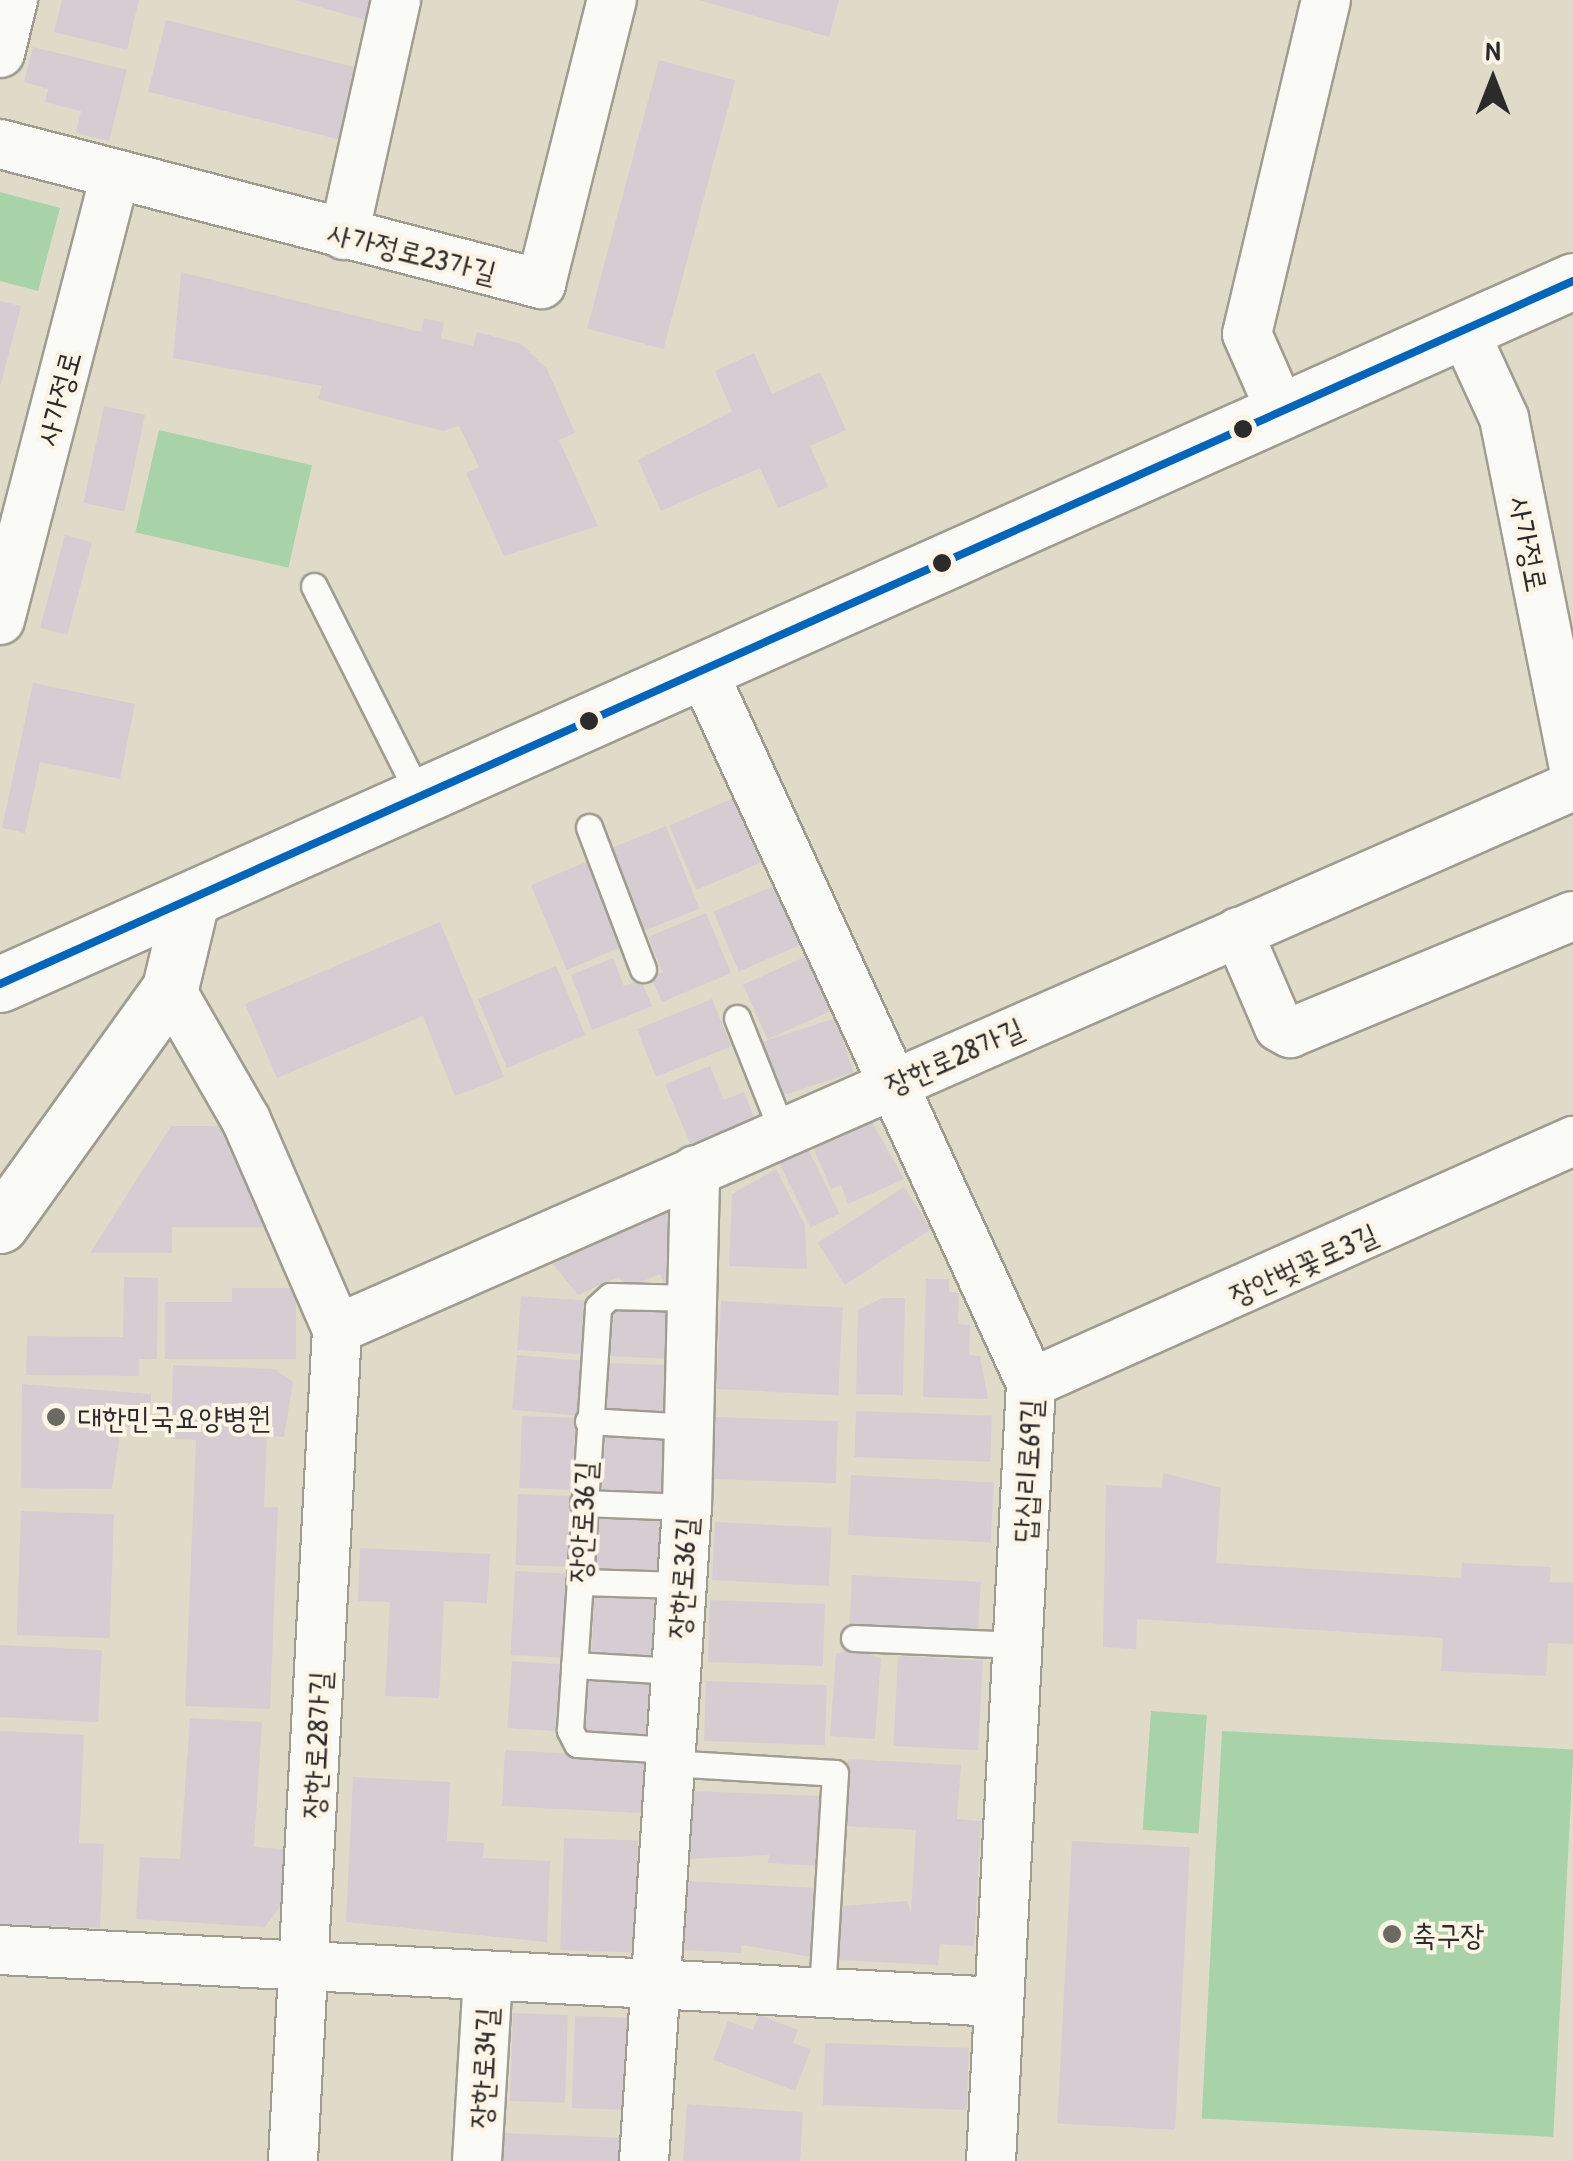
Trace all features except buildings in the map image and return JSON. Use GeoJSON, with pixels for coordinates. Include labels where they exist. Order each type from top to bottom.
{"type":"FeatureCollection","features":[{"type":"Feature","properties":{"kind":"main road"},"geometry":{"type":"LineString","coordinates":[[0,984],[190,905],[1573,281]]}},
{"type":"Feature","properties":{"kind":"main road"},"geometry":{"type":"LineString","coordinates":[[0,1225],[170,988],[190,905]]}},
{"type":"Feature","properties":{"kind":"street"},"geometry":{"type":"LineString","coordinates":[[0,53],[13,0]]}},
{"type":"Feature","properties":{"kind":"street"},"geometry":{"type":"LineString","coordinates":[[344,235],[396,0]]}},
{"type":"Feature","properties":{"kind":"street","name":"사가정로23가길"},"geometry":{"type":"LineString","coordinates":[[0,144],[541,284],[612,0]]}},
{"type":"Feature","properties":{"kind":"street"},"geometry":{"type":"LineString","coordinates":[[1281,411],[1247,334],[1326,0]]}},
{"type":"Feature","properties":{"kind":"street","name":"사가정로"},"geometry":{"type":"LineString","coordinates":[[0,620],[115,175]]}},
{"type":"Feature","properties":{"kind":"street","name":"사가정로"},"geometry":{"type":"LineString","coordinates":[[1464,331],[1504,418],[1573,764]]}},
{"type":"Feature","properties":{"kind":"street","name":"답십리로69길"},"geometry":{"type":"LineString","coordinates":[[703,672],[1031,1383],[992,2161]]}},
{"type":"Feature","properties":{"kind":"street","name":"장한로28가길"},"geometry":{"type":"LineString","coordinates":[[338,1329],[890,1083],[1573,786]]}},
{"type":"Feature","properties":{"kind":"street"},"geometry":{"type":"LineString","coordinates":[[1238,932],[1278,1027],[1290,1033],[1573,916]]}},
{"type":"Feature","properties":{"kind":"street","name":"장한로28가길"},"geometry":{"type":"LineString","coordinates":[[170,988],[246,1120],[338,1329],[293,2161]]}},
{"type":"Feature","properties":{"kind":"street","name":"장안벚꽃로3길"},"geometry":{"type":"LineString","coordinates":[[1031,1383],[1573,1141]]}},
{"type":"Feature","properties":{"kind":"street","name":"장한로36길"},"geometry":{"type":"LineString","coordinates":[[654,1984],[688,1507],[695,1170]]}},
{"type":"Feature","properties":{"kind":"street"},"geometry":{"type":"LineString","coordinates":[[0,1950],[998,2002]]}},
{"type":"Feature","properties":{"kind":"street","name":"장한로34길"},"geometry":{"type":"LineString","coordinates":[[477,2161],[488,1976]]}},
{"type":"Feature","properties":{"kind":"street"},"geometry":{"type":"LineString","coordinates":[[644,2161],[654,1984]]}},
{"type":"Feature","properties":{"kind":"lane"},"geometry":{"type":"LineString","coordinates":[[314,586],[420,799]]}},
{"type":"Feature","properties":{"kind":"lane"},"geometry":{"type":"LineString","coordinates":[[589,827],[643,969]]}},
{"type":"Feature","properties":{"kind":"lane"},"geometry":{"type":"LineString","coordinates":[[737,1018],[782,1131]]}},
{"type":"Feature","properties":{"kind":"lane","name":"장안로36길"},"geometry":{"type":"LineString","coordinates":[[668,1757],[572,1741],[574,1665],[588,1421],[603,1297],[693,1298]]}},
{"type":"Feature","properties":{"kind":"lane"},"geometry":{"type":"LineString","coordinates":[[588,1421],[690,1428]]}},
{"type":"Feature","properties":{"kind":"lane"},"geometry":{"type":"LineString","coordinates":[[583,1503],[688,1507]]}},
{"type":"Feature","properties":{"kind":"lane"},"geometry":{"type":"LineString","coordinates":[[579,1582],[683,1585]]}},
{"type":"Feature","properties":{"kind":"lane"},"geometry":{"type":"LineString","coordinates":[[854,1638],[1019,1644]]}},
{"type":"Feature","properties":{"kind":"lane"},"geometry":{"type":"LineString","coordinates":[[574,1665],[676,1670]]}},
{"type":"Feature","properties":{"kind":"lane"},"geometry":{"type":"LineString","coordinates":[[668,1757],[835,1773],[822,1994]]}},
{"type":"Feature","properties":{"kind":"green space"},"geometry":{"type":"Polygon","coordinates":[[[0,192],[60,208],[38,291],[0,281],[0,192]]]}},
{"type":"Feature","properties":{"kind":"green space"},"geometry":{"type":"Polygon","coordinates":[[[159,430],[312,465],[288,568],[135,532],[159,430]]]}},
{"type":"Feature","properties":{"kind":"green space"},"geometry":{"type":"Polygon","coordinates":[[[1151,1711],[1207,1715],[1199,1834],[1143,1830],[1151,1711]]]}},
{"type":"Feature","properties":{"kind":"green space","name":"축구장"},"geometry":{"type":"Polygon","coordinates":[[[1222,1731],[1573,1749],[1553,2137],[1202,2118],[1222,1731]]]}},
{"type":"Feature","properties":{"kind":"transit line"},"geometry":{"type":"LineString","coordinates":[[0,984],[1573,281]]}},
{"type":"Feature","properties":{"kind":"place","name":"대한민국요양병원"},"geometry":{"type":"Point","coordinates":[56,1417]}},
{"type":"Feature","properties":{"kind":"place","name":"축구장"},"geometry":{"type":"Point","coordinates":[1392,1934]}}]}
